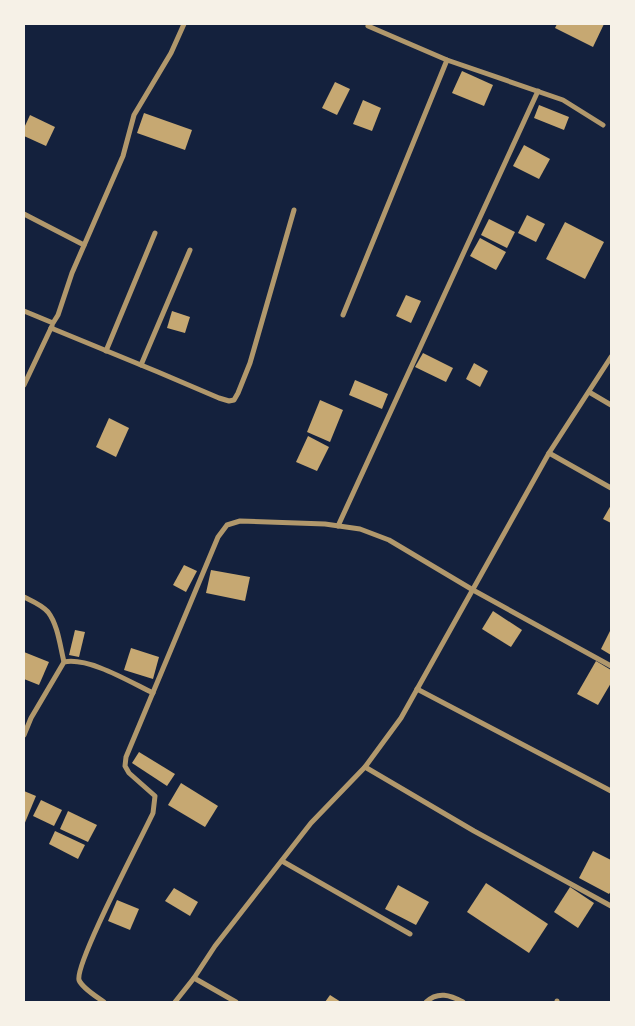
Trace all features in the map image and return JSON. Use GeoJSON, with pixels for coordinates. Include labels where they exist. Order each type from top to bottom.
{"type":"FeatureCollection","features":[{"type":"Feature","properties":{"kind":"street"},"geometry":{"type":"LineString","coordinates":[[24,385],[58,315],[72,273],[123,156],[134,115],[171,53],[184,24]]}},
{"type":"Feature","properties":{"kind":"street"},"geometry":{"type":"LineString","coordinates":[[370,24],[368,26],[447,60],[563,100],[603,125]]}},
{"type":"Feature","properties":{"kind":"street"},"geometry":{"type":"LineString","coordinates":[[342,315],[447,60]]}},
{"type":"Feature","properties":{"kind":"street"},"geometry":{"type":"LineString","coordinates":[[338,526],[538,91]]}},
{"type":"Feature","properties":{"kind":"street"},"geometry":{"type":"LineString","coordinates":[[24,311],[52,326],[141,365],[219,398],[228,401],[234,400],[250,363],[294,210]]}},
{"type":"Feature","properties":{"kind":"street"},"geometry":{"type":"LineString","coordinates":[[24,214],[84,245]]}},
{"type":"Feature","properties":{"kind":"street"},"geometry":{"type":"LineString","coordinates":[[106,350],[155,233]]}},
{"type":"Feature","properties":{"kind":"street"},"geometry":{"type":"LineString","coordinates":[[141,365],[190,250]]}},
{"type":"Feature","properties":{"kind":"street"},"geometry":{"type":"LineString","coordinates":[[175,1002],[194,978],[215,946],[311,823],[365,766],[401,718],[549,453],[611,358]]}},
{"type":"Feature","properties":{"kind":"street"},"geometry":{"type":"LineString","coordinates":[[589,392],[611,405]]}},
{"type":"Feature","properties":{"kind":"street"},"geometry":{"type":"LineString","coordinates":[[549,453],[611,488]]}},
{"type":"Feature","properties":{"kind":"street"},"geometry":{"type":"LineString","coordinates":[[104,1002],[80,983],[78,977],[88,945],[153,813],[155,796],[129,773],[125,766],[126,757],[218,537],[227,525],[240,521],[260,520],[360,529],[389,540],[473,590],[611,666]]}},
{"type":"Feature","properties":{"kind":"street"},"geometry":{"type":"LineString","coordinates":[[24,597],[37,603],[47,611],[55,626],[64,662],[31,718],[24,735]]}},
{"type":"Feature","properties":{"kind":"street"},"geometry":{"type":"LineString","coordinates":[[64,662],[72,660],[95,667],[153,693]]}},
{"type":"Feature","properties":{"kind":"street"},"geometry":{"type":"LineString","coordinates":[[417,689],[611,791]]}},
{"type":"Feature","properties":{"kind":"street"},"geometry":{"type":"LineString","coordinates":[[365,766],[474,831],[611,906]]}},
{"type":"Feature","properties":{"kind":"street"},"geometry":{"type":"LineString","coordinates":[[282,861],[410,934]]}},
{"type":"Feature","properties":{"kind":"street"},"geometry":{"type":"LineString","coordinates":[[194,978],[236,1002]]}},
{"type":"Feature","properties":{"kind":"street"},"geometry":{"type":"LineString","coordinates":[[426,1002],[439,995],[450,995],[463,1002]]}},
{"type":"Feature","properties":{"kind":"building"},"geometry":{"type":"Polygon","coordinates":[[[557,24],[604,24],[593,47],[555,28],[557,24]]]}},
{"type":"Feature","properties":{"kind":"building"},"geometry":{"type":"Polygon","coordinates":[[[462,71],[493,85],[484,106],[452,93],[462,71]]]}},
{"type":"Feature","properties":{"kind":"building"},"geometry":{"type":"Polygon","coordinates":[[[335,82],[350,89],[337,115],[322,108],[335,82]]]}},
{"type":"Feature","properties":{"kind":"building"},"geometry":{"type":"Polygon","coordinates":[[[363,100],[381,108],[372,131],[353,124],[363,100]]]}},
{"type":"Feature","properties":{"kind":"building"},"geometry":{"type":"Polygon","coordinates":[[[539,105],[569,117],[564,130],[534,118],[539,105]]]}},
{"type":"Feature","properties":{"kind":"building"},"geometry":{"type":"Polygon","coordinates":[[[144,113],[192,130],[185,150],[137,133],[144,113]]]}},
{"type":"Feature","properties":{"kind":"building"},"geometry":{"type":"Polygon","coordinates":[[[30,115],[55,127],[46,146],[24,136],[24,128],[30,115]]]}},
{"type":"Feature","properties":{"kind":"building"},"geometry":{"type":"Polygon","coordinates":[[[524,145],[550,159],[539,179],[513,166],[524,145]]]}},
{"type":"Feature","properties":{"kind":"building"},"geometry":{"type":"Polygon","coordinates":[[[527,215],[545,224],[536,242],[518,233],[527,215]]]}},
{"type":"Feature","properties":{"kind":"building"},"geometry":{"type":"Polygon","coordinates":[[[489,219],[515,232],[507,248],[481,235],[489,219]]]}},
{"type":"Feature","properties":{"kind":"building"},"geometry":{"type":"Polygon","coordinates":[[[565,222],[604,242],[585,279],[546,259],[565,222]]]}},
{"type":"Feature","properties":{"kind":"building"},"geometry":{"type":"Polygon","coordinates":[[[480,238],[506,252],[496,270],[470,256],[480,238]]]}},
{"type":"Feature","properties":{"kind":"building"},"geometry":{"type":"Polygon","coordinates":[[[406,295],[421,301],[411,323],[396,316],[406,295]]]}},
{"type":"Feature","properties":{"kind":"building"},"geometry":{"type":"Polygon","coordinates":[[[172,311],[190,317],[185,333],[167,328],[172,311]]]}},
{"type":"Feature","properties":{"kind":"building"},"geometry":{"type":"Polygon","coordinates":[[[423,353],[453,368],[446,382],[415,367],[423,353]]]}},
{"type":"Feature","properties":{"kind":"building"},"geometry":{"type":"Polygon","coordinates":[[[474,363],[488,371],[480,387],[466,379],[474,363]]]}},
{"type":"Feature","properties":{"kind":"building"},"geometry":{"type":"Polygon","coordinates":[[[355,380],[388,394],[382,409],[349,395],[355,380]]]}},
{"type":"Feature","properties":{"kind":"building"},"geometry":{"type":"Polygon","coordinates":[[[320,400],[343,410],[330,442],[307,432],[320,400]]]}},
{"type":"Feature","properties":{"kind":"building"},"geometry":{"type":"Polygon","coordinates":[[[109,418],[129,428],[116,457],[96,447],[109,418]]]}},
{"type":"Feature","properties":{"kind":"building"},"geometry":{"type":"Polygon","coordinates":[[[308,436],[329,447],[317,471],[296,462],[308,436]]]}},
{"type":"Feature","properties":{"kind":"building"},"geometry":{"type":"Polygon","coordinates":[[[611,505],[611,523],[603,519],[611,505]]]}},
{"type":"Feature","properties":{"kind":"building"},"geometry":{"type":"Polygon","coordinates":[[[184,565],[197,571],[186,592],[173,585],[184,565]]]}},
{"type":"Feature","properties":{"kind":"building"},"geometry":{"type":"Polygon","coordinates":[[[211,570],[250,577],[245,601],[206,593],[211,570]]]}},
{"type":"Feature","properties":{"kind":"building"},"geometry":{"type":"Polygon","coordinates":[[[493,611],[522,630],[511,647],[482,629],[493,611]]]}},
{"type":"Feature","properties":{"kind":"building"},"geometry":{"type":"Polygon","coordinates":[[[611,629],[611,655],[601,649],[611,629]]]}},
{"type":"Feature","properties":{"kind":"building"},"geometry":{"type":"Polygon","coordinates":[[[75,630],[85,632],[79,657],[69,655],[75,630]]]}},
{"type":"Feature","properties":{"kind":"building"},"geometry":{"type":"Polygon","coordinates":[[[131,648],[159,657],[153,679],[124,670],[131,648]]]}},
{"type":"Feature","properties":{"kind":"building"},"geometry":{"type":"Polygon","coordinates":[[[24,652],[49,662],[39,685],[24,679],[24,652]]]}},
{"type":"Feature","properties":{"kind":"building"},"geometry":{"type":"Polygon","coordinates":[[[596,661],[611,670],[611,683],[598,705],[577,694],[596,661]]]}},
{"type":"Feature","properties":{"kind":"building"},"geometry":{"type":"Polygon","coordinates":[[[139,752],[175,774],[167,786],[132,763],[139,752]]]}},
{"type":"Feature","properties":{"kind":"building"},"geometry":{"type":"Polygon","coordinates":[[[181,783],[218,806],[205,827],[168,805],[181,783]]]}},
{"type":"Feature","properties":{"kind":"building"},"geometry":{"type":"Polygon","coordinates":[[[24,791],[36,796],[24,825],[24,791]]]}},
{"type":"Feature","properties":{"kind":"building"},"geometry":{"type":"Polygon","coordinates":[[[41,800],[62,810],[54,826],[33,816],[41,800]]]}},
{"type":"Feature","properties":{"kind":"building"},"geometry":{"type":"Polygon","coordinates":[[[68,811],[97,825],[88,842],[60,829],[68,811]]]}},
{"type":"Feature","properties":{"kind":"building"},"geometry":{"type":"Polygon","coordinates":[[[55,831],[85,845],[78,859],[49,844],[55,831]]]}},
{"type":"Feature","properties":{"kind":"building"},"geometry":{"type":"Polygon","coordinates":[[[593,851],[611,860],[611,891],[609,894],[579,878],[593,851]]]}},
{"type":"Feature","properties":{"kind":"building"},"geometry":{"type":"Polygon","coordinates":[[[486,883],[548,924],[529,953],[467,912],[486,883]]]}},
{"type":"Feature","properties":{"kind":"building"},"geometry":{"type":"Polygon","coordinates":[[[398,885],[429,902],[416,925],[385,909],[398,885]]]}},
{"type":"Feature","properties":{"kind":"building"},"geometry":{"type":"Polygon","coordinates":[[[570,887],[594,903],[578,928],[554,912],[570,887]]]}},
{"type":"Feature","properties":{"kind":"building"},"geometry":{"type":"Polygon","coordinates":[[[174,888],[198,902],[190,916],[165,901],[174,888]]]}},
{"type":"Feature","properties":{"kind":"building"},"geometry":{"type":"Polygon","coordinates":[[[117,900],[139,909],[130,930],[108,921],[117,900]]]}},
{"type":"Feature","properties":{"kind":"building"},"geometry":{"type":"Polygon","coordinates":[[[330,995],[341,1002],[325,1002],[330,995]]]}}]}
